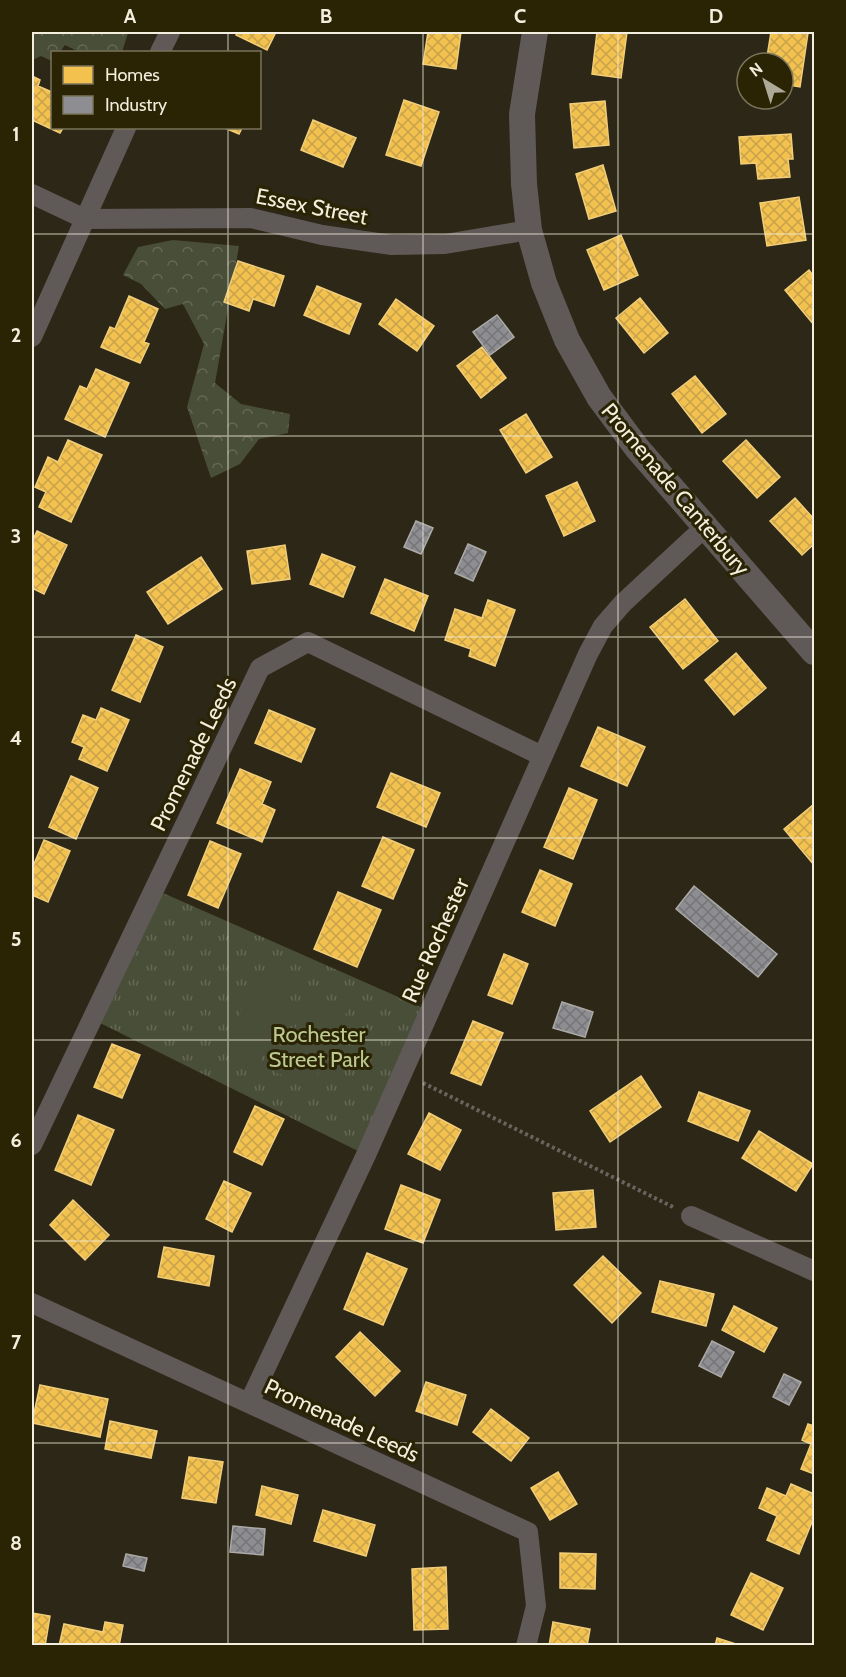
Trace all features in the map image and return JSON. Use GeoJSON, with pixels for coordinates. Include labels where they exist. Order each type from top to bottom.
{"type":"FeatureCollection","features":[{"type":"Feature","properties":{"kind":"street"},"geometry":{"type":"LineString","coordinates":[[160,51],[170,32]]}},
{"type":"Feature","properties":{"kind":"street","name":"Promenade Canterbury"},"geometry":{"type":"LineString","coordinates":[[535,32],[522,114],[524,184],[529,230],[544,283],[567,340],[599,398],[637,448],[814,652]]}},
{"type":"Feature","properties":{"kind":"street"},"geometry":{"type":"LineString","coordinates":[[32,338],[126,129]]}},
{"type":"Feature","properties":{"kind":"street"},"geometry":{"type":"LineString","coordinates":[[32,194],[85,219]]}},
{"type":"Feature","properties":{"kind":"street","name":"Essex Street"},"geometry":{"type":"LineString","coordinates":[[85,219],[251,218],[322,235],[392,245],[445,244],[529,230]]}},
{"type":"Feature","properties":{"kind":"street","name":"Rue Rochester"},"geometry":{"type":"LineString","coordinates":[[249,1403],[366,1155],[588,654],[603,626],[623,603],[705,527]]}},
{"type":"Feature","properties":{"kind":"street","name":"Promenade Leeds"},"geometry":{"type":"LineString","coordinates":[[32,1145],[261,668],[308,642],[542,756]]}},
{"type":"Feature","properties":{"kind":"street"},"geometry":{"type":"LineString","coordinates":[[692,1216],[814,1271]]}},
{"type":"Feature","properties":{"kind":"street","name":"Promenade Leeds"},"geometry":{"type":"LineString","coordinates":[[32,1303],[528,1532],[536,1606],[526,1646]]}},
{"type":"Feature","properties":{"kind":"path"},"geometry":{"type":"LineString","coordinates":[[423,1083],[692,1216]]}},
{"type":"Feature","properties":{"kind":"green space"},"geometry":{"type":"Polygon","coordinates":[[[32,32],[128,33],[122,51],[77,51],[65,45],[61,51],[51,51],[51,61],[41,56],[32,60],[32,32]]]}},
{"type":"Feature","properties":{"kind":"green space"},"geometry":{"type":"Polygon","coordinates":[[[173,240],[239,246],[215,383],[241,404],[290,414],[288,433],[259,439],[240,464],[211,478],[187,407],[204,344],[183,304],[165,309],[141,284],[123,275],[138,247],[173,240]]]}},
{"type":"Feature","properties":{"kind":"green space","name":"Rochester Street Park"},"geometry":{"type":"Polygon","coordinates":[[[154,889],[430,1011],[366,1155],[92,1019],[154,889]]]}},
{"type":"Feature","properties":{"kind":"green space"},"geometry":{"type":"Polygon","coordinates":[[[260,971],[295,987],[259,1064],[223,1048],[260,971]]]}},
{"type":"Feature","properties":{"kind":"green space"},"geometry":{"type":"Polygon","coordinates":[[[311,994],[347,1011],[311,1088],[275,1072],[311,994]]]}},
{"type":"Feature","properties":{"kind":"building: Homes"},"geometry":{"type":"Polygon","coordinates":[[[238,32],[276,32],[267,50],[236,35],[238,32]]]}},
{"type":"Feature","properties":{"kind":"building: Homes"},"geometry":{"type":"Polygon","coordinates":[[[428,32],[461,32],[456,69],[423,64],[428,32]]]}},
{"type":"Feature","properties":{"kind":"building: Homes"},"geometry":{"type":"Polygon","coordinates":[[[597,32],[627,32],[621,78],[592,74],[597,32]]]}},
{"type":"Feature","properties":{"kind":"building: Homes"},"geometry":{"type":"Polygon","coordinates":[[[771,32],[808,33],[800,87],[795,86],[795,51],[768,51],[771,32]]]}},
{"type":"Feature","properties":{"kind":"building: Homes"},"geometry":{"type":"Polygon","coordinates":[[[32,76],[40,80],[38,86],[51,92],[51,129],[32,120],[32,76]]]}},
{"type":"Feature","properties":{"kind":"building: Homes"},"geometry":{"type":"Polygon","coordinates":[[[404,100],[439,112],[421,166],[386,155],[404,100]]]}},
{"type":"Feature","properties":{"kind":"building: Homes"},"geometry":{"type":"Polygon","coordinates":[[[605,101],[609,145],[574,148],[570,104],[605,101]]]}},
{"type":"Feature","properties":{"kind":"building: Homes"},"geometry":{"type":"Polygon","coordinates":[[[313,120],[356,138],[343,167],[301,150],[313,120]]]}},
{"type":"Feature","properties":{"kind":"building: Homes"},"geometry":{"type":"Polygon","coordinates":[[[227,129],[242,129],[239,134],[227,129]]]}},
{"type":"Feature","properties":{"kind":"building: Homes"},"geometry":{"type":"Polygon","coordinates":[[[791,134],[793,159],[788,159],[790,177],[758,179],[756,163],[741,164],[739,137],[791,134]]]}},
{"type":"Feature","properties":{"kind":"building: Homes"},"geometry":{"type":"Polygon","coordinates":[[[603,165],[616,211],[589,219],[576,174],[603,165]]]}},
{"type":"Feature","properties":{"kind":"building: Homes"},"geometry":{"type":"Polygon","coordinates":[[[799,197],[806,240],[767,246],[760,203],[799,197]]]}},
{"type":"Feature","properties":{"kind":"building: Homes"},"geometry":{"type":"Polygon","coordinates":[[[621,235],[638,275],[604,290],[587,250],[621,235]]]}},
{"type":"Feature","properties":{"kind":"building: Homes"},"geometry":{"type":"Polygon","coordinates":[[[238,261],[284,276],[274,306],[253,299],[249,311],[224,302],[238,261]]]}},
{"type":"Feature","properties":{"kind":"building: Homes"},"geometry":{"type":"Polygon","coordinates":[[[809,270],[814,277],[814,325],[785,290],[809,270]]]}},
{"type":"Feature","properties":{"kind":"building: Homes"},"geometry":{"type":"Polygon","coordinates":[[[317,286],[361,304],[349,334],[304,315],[317,286]]]}},
{"type":"Feature","properties":{"kind":"building: Homes"},"geometry":{"type":"Polygon","coordinates":[[[129,296],[158,309],[144,342],[149,344],[140,363],[101,347],[110,327],[115,329],[129,296]]]}},
{"type":"Feature","properties":{"kind":"building: Homes"},"geometry":{"type":"Polygon","coordinates":[[[640,298],[668,333],[644,353],[616,318],[640,298]]]}},
{"type":"Feature","properties":{"kind":"building: Homes"},"geometry":{"type":"Polygon","coordinates":[[[396,299],[434,326],[417,351],[379,324],[396,299]]]}},
{"type":"Feature","properties":{"kind":"building: Homes"},"geometry":{"type":"Polygon","coordinates":[[[482,347],[506,378],[481,398],[457,366],[482,347]]]}},
{"type":"Feature","properties":{"kind":"building: Homes"},"geometry":{"type":"Polygon","coordinates":[[[96,369],[129,383],[105,437],[65,419],[80,386],[87,389],[96,369]]]}},
{"type":"Feature","properties":{"kind":"building: Homes"},"geometry":{"type":"Polygon","coordinates":[[[695,376],[726,414],[702,433],[672,394],[695,376]]]}},
{"type":"Feature","properties":{"kind":"building: Homes"},"geometry":{"type":"Polygon","coordinates":[[[526,414],[552,457],[526,473],[500,430],[526,414]]]}},
{"type":"Feature","properties":{"kind":"building: Homes"},"geometry":{"type":"Polygon","coordinates":[[[68,440],[102,455],[71,522],[39,507],[46,492],[35,487],[48,457],[58,462],[68,440]]]}},
{"type":"Feature","properties":{"kind":"building: Homes"},"geometry":{"type":"Polygon","coordinates":[[[746,440],[780,477],[757,498],[723,461],[746,440]]]}},
{"type":"Feature","properties":{"kind":"building: Homes"},"geometry":{"type":"Polygon","coordinates":[[[577,482],[595,521],[564,536],[546,496],[577,482]]]}},
{"type":"Feature","properties":{"kind":"building: Homes"},"geometry":{"type":"Polygon","coordinates":[[[795,498],[814,519],[814,544],[802,555],[770,521],[795,498]]]}},
{"type":"Feature","properties":{"kind":"building: Homes"},"geometry":{"type":"Polygon","coordinates":[[[37,531],[67,545],[44,594],[32,588],[32,542],[37,531]]]}},
{"type":"Feature","properties":{"kind":"building: Homes"},"geometry":{"type":"Polygon","coordinates":[[[285,545],[290,579],[252,584],[247,551],[285,545]]]}},
{"type":"Feature","properties":{"kind":"building: Homes"},"geometry":{"type":"Polygon","coordinates":[[[322,554],[355,567],[343,597],[310,584],[322,554]]]}},
{"type":"Feature","properties":{"kind":"building: Homes"},"geometry":{"type":"Polygon","coordinates":[[[201,557],[222,589],[168,624],[147,592],[201,557]]]}},
{"type":"Feature","properties":{"kind":"building: Homes"},"geometry":{"type":"Polygon","coordinates":[[[385,579],[428,596],[414,631],[371,613],[385,579]]]}},
{"type":"Feature","properties":{"kind":"building: Homes"},"geometry":{"type":"Polygon","coordinates":[[[685,599],[718,641],[683,669],[650,627],[685,599]]]}},
{"type":"Feature","properties":{"kind":"building: Homes"},"geometry":{"type":"Polygon","coordinates":[[[488,600],[515,610],[495,666],[469,656],[471,649],[445,640],[455,609],[482,618],[488,600]]]}},
{"type":"Feature","properties":{"kind":"building: Homes"},"geometry":{"type":"Polygon","coordinates":[[[136,635],[163,647],[140,702],[112,690],[136,635]]]}},
{"type":"Feature","properties":{"kind":"building: Homes"},"geometry":{"type":"Polygon","coordinates":[[[736,653],[766,688],[734,715],[705,680],[736,653]]]}},
{"type":"Feature","properties":{"kind":"building: Homes"},"geometry":{"type":"Polygon","coordinates":[[[101,708],[129,720],[107,771],[79,759],[84,747],[72,742],[83,715],[96,720],[101,708]]]}},
{"type":"Feature","properties":{"kind":"building: Homes"},"geometry":{"type":"Polygon","coordinates":[[[269,710],[315,729],[301,762],[255,743],[269,710]]]}},
{"type":"Feature","properties":{"kind":"building: Homes"},"geometry":{"type":"Polygon","coordinates":[[[598,727],[645,747],[627,786],[581,766],[598,727]]]}},
{"type":"Feature","properties":{"kind":"building: Homes"},"geometry":{"type":"Polygon","coordinates":[[[240,769],[271,782],[262,804],[275,810],[262,842],[217,823],[240,769]]]}},
{"type":"Feature","properties":{"kind":"building: Homes"},"geometry":{"type":"Polygon","coordinates":[[[391,773],[440,793],[426,827],[377,807],[391,773]]]}},
{"type":"Feature","properties":{"kind":"building: Homes"},"geometry":{"type":"Polygon","coordinates":[[[71,776],[98,788],[76,839],[49,827],[71,776]]]}},
{"type":"Feature","properties":{"kind":"building: Homes"},"geometry":{"type":"Polygon","coordinates":[[[569,788],[597,800],[573,859],[544,847],[569,788]]]}},
{"type":"Feature","properties":{"kind":"building: Homes"},"geometry":{"type":"Polygon","coordinates":[[[814,804],[814,865],[784,829],[814,804]]]}},
{"type":"Feature","properties":{"kind":"building: Homes"},"geometry":{"type":"Polygon","coordinates":[[[383,837],[414,850],[393,899],[362,886],[383,837]]]}},
{"type":"Feature","properties":{"kind":"building: Homes"},"geometry":{"type":"Polygon","coordinates":[[[44,840],[70,851],[48,902],[32,895],[32,869],[44,840]]]}},
{"type":"Feature","properties":{"kind":"building: Homes"},"geometry":{"type":"Polygon","coordinates":[[[210,841],[241,854],[218,908],[188,895],[210,841]]]}},
{"type":"Feature","properties":{"kind":"building: Homes"},"geometry":{"type":"Polygon","coordinates":[[[540,870],[572,884],[555,926],[522,912],[540,870]]]}},
{"type":"Feature","properties":{"kind":"building: Homes"},"geometry":{"type":"Polygon","coordinates":[[[338,892],[381,910],[357,967],[314,949],[338,892]]]}},
{"type":"Feature","properties":{"kind":"building: Homes"},"geometry":{"type":"Polygon","coordinates":[[[504,954],[528,964],[512,1004],[488,995],[504,954]]]}},
{"type":"Feature","properties":{"kind":"building: Homes"},"geometry":{"type":"Polygon","coordinates":[[[473,1021],[503,1033],[481,1085],[451,1073],[473,1021]]]}},
{"type":"Feature","properties":{"kind":"building: Homes"},"geometry":{"type":"Polygon","coordinates":[[[112,1044],[140,1055],[122,1098],[94,1087],[112,1044]]]}},
{"type":"Feature","properties":{"kind":"building: Homes"},"geometry":{"type":"Polygon","coordinates":[[[641,1076],[661,1107],[610,1142],[590,1111],[641,1076]]]}},
{"type":"Feature","properties":{"kind":"building: Homes"},"geometry":{"type":"Polygon","coordinates":[[[699,1092],[750,1111],[738,1141],[688,1121],[699,1092]]]}},
{"type":"Feature","properties":{"kind":"building: Homes"},"geometry":{"type":"Polygon","coordinates":[[[255,1106],[284,1119],[262,1165],[234,1152],[255,1106]]]}},
{"type":"Feature","properties":{"kind":"building: Homes"},"geometry":{"type":"Polygon","coordinates":[[[429,1113],[461,1130],[440,1170],[408,1154],[429,1113]]]}},
{"type":"Feature","properties":{"kind":"building: Homes"},"geometry":{"type":"Polygon","coordinates":[[[78,1115],[114,1130],[91,1185],[55,1170],[78,1115]]]}},
{"type":"Feature","properties":{"kind":"building: Homes"},"geometry":{"type":"Polygon","coordinates":[[[759,1131],[813,1164],[796,1191],[742,1158],[759,1131]]]}},
{"type":"Feature","properties":{"kind":"building: Homes"},"geometry":{"type":"Polygon","coordinates":[[[224,1181],[251,1193],[232,1232],[206,1219],[224,1181]]]}},
{"type":"Feature","properties":{"kind":"building: Homes"},"geometry":{"type":"Polygon","coordinates":[[[401,1185],[440,1200],[423,1243],[385,1229],[401,1185]]]}},
{"type":"Feature","properties":{"kind":"building: Homes"},"geometry":{"type":"Polygon","coordinates":[[[593,1190],[596,1227],[556,1230],[553,1193],[593,1190]]]}},
{"type":"Feature","properties":{"kind":"building: Homes"},"geometry":{"type":"Polygon","coordinates":[[[73,1200],[109,1235],[85,1260],[50,1225],[73,1200]]]}},
{"type":"Feature","properties":{"kind":"building: Homes"},"geometry":{"type":"Polygon","coordinates":[[[164,1247],[214,1256],[209,1286],[158,1277],[164,1247]]]}},
{"type":"Feature","properties":{"kind":"building: Homes"},"geometry":{"type":"Polygon","coordinates":[[[367,1253],[407,1269],[383,1325],[344,1309],[367,1253]]]}},
{"type":"Feature","properties":{"kind":"building: Homes"},"geometry":{"type":"Polygon","coordinates":[[[603,1256],[641,1293],[612,1323],[574,1285],[603,1256]]]}},
{"type":"Feature","properties":{"kind":"building: Homes"},"geometry":{"type":"Polygon","coordinates":[[[660,1281],[714,1294],[706,1326],[652,1312],[660,1281]]]}},
{"type":"Feature","properties":{"kind":"building: Homes"},"geometry":{"type":"Polygon","coordinates":[[[734,1306],[777,1328],[764,1352],[722,1330],[734,1306]]]}},
{"type":"Feature","properties":{"kind":"building: Homes"},"geometry":{"type":"Polygon","coordinates":[[[360,1332],[400,1371],[375,1396],[336,1357],[360,1332]]]}},
{"type":"Feature","properties":{"kind":"building: Homes"},"geometry":{"type":"Polygon","coordinates":[[[426,1382],[466,1395],[457,1425],[416,1411],[426,1382]]]}},
{"type":"Feature","properties":{"kind":"building: Homes"},"geometry":{"type":"Polygon","coordinates":[[[40,1385],[108,1399],[100,1437],[32,1423],[40,1385]]]}},
{"type":"Feature","properties":{"kind":"building: Homes"},"geometry":{"type":"Polygon","coordinates":[[[491,1409],[529,1438],[511,1461],[473,1432],[491,1409]]]}},
{"type":"Feature","properties":{"kind":"building: Homes"},"geometry":{"type":"Polygon","coordinates":[[[110,1421],[157,1431],[151,1458],[105,1449],[110,1421]]]}},
{"type":"Feature","properties":{"kind":"building: Homes"},"geometry":{"type":"Polygon","coordinates":[[[808,1424],[814,1426],[814,1474],[801,1469],[811,1444],[802,1440],[808,1424]]]}},
{"type":"Feature","properties":{"kind":"building: Homes"},"geometry":{"type":"Polygon","coordinates":[[[189,1457],[223,1462],[216,1503],[182,1498],[189,1457]]]}},
{"type":"Feature","properties":{"kind":"building: Homes"},"geometry":{"type":"Polygon","coordinates":[[[558,1472],[577,1504],[550,1520],[531,1488],[558,1472]]]}},
{"type":"Feature","properties":{"kind":"building: Homes"},"geometry":{"type":"Polygon","coordinates":[[[791,1484],[814,1494],[814,1517],[799,1554],[767,1540],[777,1516],[759,1508],[767,1488],[786,1496],[791,1484]]]}},
{"type":"Feature","properties":{"kind":"building: Homes"},"geometry":{"type":"Polygon","coordinates":[[[262,1486],[298,1495],[291,1524],[256,1515],[262,1486]]]}},
{"type":"Feature","properties":{"kind":"building: Homes"},"geometry":{"type":"Polygon","coordinates":[[[323,1510],[375,1525],[366,1556],[314,1541],[323,1510]]]}},
{"type":"Feature","properties":{"kind":"building: Homes"},"geometry":{"type":"Polygon","coordinates":[[[560,1553],[596,1554],[595,1589],[560,1588],[560,1553]]]}},
{"type":"Feature","properties":{"kind":"building: Homes"},"geometry":{"type":"Polygon","coordinates":[[[446,1567],[448,1629],[414,1630],[412,1569],[446,1567]]]}},
{"type":"Feature","properties":{"kind":"building: Homes"},"geometry":{"type":"Polygon","coordinates":[[[751,1573],[783,1588],[763,1630],[731,1615],[751,1573]]]}},
{"type":"Feature","properties":{"kind":"building: Homes"},"geometry":{"type":"Polygon","coordinates":[[[32,1613],[50,1616],[45,1646],[32,1646],[32,1613]]]}},
{"type":"Feature","properties":{"kind":"building: Homes"},"geometry":{"type":"Polygon","coordinates":[[[105,1622],[123,1625],[119,1646],[59,1646],[64,1624],[103,1632],[105,1622]]]}},
{"type":"Feature","properties":{"kind":"building: Homes"},"geometry":{"type":"Polygon","coordinates":[[[553,1622],[590,1629],[587,1646],[549,1646],[553,1622]]]}},
{"type":"Feature","properties":{"kind":"building: Homes"},"geometry":{"type":"Polygon","coordinates":[[[717,1638],[742,1646],[715,1646],[717,1638]]]}},
{"type":"Feature","properties":{"kind":"building: Industry"},"geometry":{"type":"Polygon","coordinates":[[[497,315],[514,337],[490,355],[473,332],[497,315]]]}},
{"type":"Feature","properties":{"kind":"building: Industry"},"geometry":{"type":"Polygon","coordinates":[[[416,521],[433,528],[421,554],[404,547],[416,521]]]}},
{"type":"Feature","properties":{"kind":"building: Industry"},"geometry":{"type":"Polygon","coordinates":[[[468,544],[486,552],[473,581],[455,573],[468,544]]]}},
{"type":"Feature","properties":{"kind":"building: Industry"},"geometry":{"type":"Polygon","coordinates":[[[694,886],[777,954],[758,977],[676,909],[694,886]]]}},
{"type":"Feature","properties":{"kind":"building: Industry"},"geometry":{"type":"Polygon","coordinates":[[[562,1002],[593,1012],[585,1037],[553,1028],[562,1002]]]}},
{"type":"Feature","properties":{"kind":"building: Industry"},"geometry":{"type":"Polygon","coordinates":[[[712,1341],[734,1352],[721,1377],[699,1366],[712,1341]]]}},
{"type":"Feature","properties":{"kind":"building: Industry"},"geometry":{"type":"Polygon","coordinates":[[[784,1374],[801,1382],[789,1405],[773,1397],[784,1374]]]}},
{"type":"Feature","properties":{"kind":"building: Industry"},"geometry":{"type":"Polygon","coordinates":[[[233,1526],[265,1529],[263,1555],[230,1552],[233,1526]]]}},
{"type":"Feature","properties":{"kind":"building: Industry"},"geometry":{"type":"Polygon","coordinates":[[[126,1554],[147,1558],[144,1571],[123,1566],[126,1554]]]}}]}
